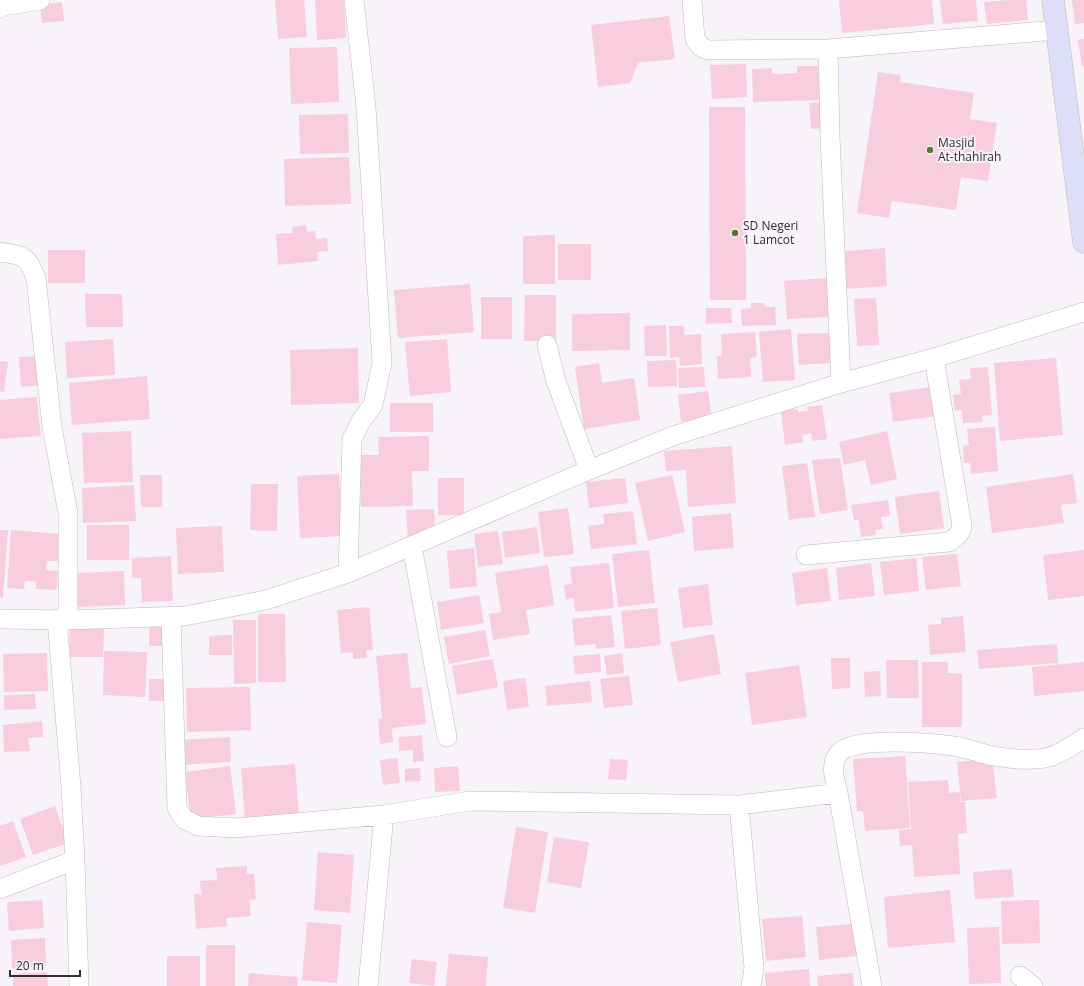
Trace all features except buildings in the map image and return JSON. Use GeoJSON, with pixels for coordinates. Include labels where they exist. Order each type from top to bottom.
{"type":"FeatureCollection","features":[{"type":"Feature","properties":{"kind":"main road"},"geometry":{"type":"LineString","coordinates":[[1053,0],[1084,242]]}},
{"type":"Feature","properties":{"kind":"street"},"geometry":{"type":"LineString","coordinates":[[2,5],[40,0]]}},
{"type":"Feature","properties":{"kind":"street"},"geometry":{"type":"LineString","coordinates":[[348,574],[352,439],[361,422],[373,405],[382,363],[366,108],[354,0]]}},
{"type":"Feature","properties":{"kind":"street"},"geometry":{"type":"LineString","coordinates":[[692,0],[695,40],[701,47],[708,50],[828,49],[1057,30]]}},
{"type":"Feature","properties":{"kind":"street"},"geometry":{"type":"LineString","coordinates":[[828,49],[830,136],[841,383]]}},
{"type":"Feature","properties":{"kind":"street"},"geometry":{"type":"LineString","coordinates":[[0,252],[20,255],[30,263],[36,278],[52,427],[68,513],[62,619],[80,986]]}},
{"type":"Feature","properties":{"kind":"street"},"geometry":{"type":"LineString","coordinates":[[0,619],[185,616],[266,600],[348,574],[589,470],[673,436],[841,383],[934,358],[1084,312]]}},
{"type":"Feature","properties":{"kind":"street"},"geometry":{"type":"LineString","coordinates":[[547,345],[556,381],[589,470]]}},
{"type":"Feature","properties":{"kind":"street"},"geometry":{"type":"LineString","coordinates":[[806,555],[948,542],[958,536],[962,526],[934,358]]}},
{"type":"Feature","properties":{"kind":"street"},"geometry":{"type":"LineString","coordinates":[[412,546],[446,737]]}},
{"type":"Feature","properties":{"kind":"street"},"geometry":{"type":"LineString","coordinates":[[171,616],[177,808],[184,819],[198,826],[237,828],[384,815],[470,801],[739,805],[838,793]]}},
{"type":"Feature","properties":{"kind":"street"},"geometry":{"type":"LineString","coordinates":[[872,986],[838,793],[832,769],[838,753],[848,746],[903,742],[955,746],[995,756],[1034,759],[1050,758],[1063,752],[1084,738]]}},
{"type":"Feature","properties":{"kind":"street"},"geometry":{"type":"LineString","coordinates":[[739,805],[754,968],[751,986]]}},
{"type":"Feature","properties":{"kind":"street"},"geometry":{"type":"LineString","coordinates":[[368,986],[384,815]]}},
{"type":"Feature","properties":{"kind":"street"},"geometry":{"type":"LineString","coordinates":[[0,890],[75,860]]}},
{"type":"Feature","properties":{"kind":"place","name":"Masjid At-thahirah"},"geometry":{"type":"Point","coordinates":[930,150]}},
{"type":"Feature","properties":{"kind":"place","name":"SD Negeri 1 Lamcot"},"geometry":{"type":"Point","coordinates":[735,233]}}]}
